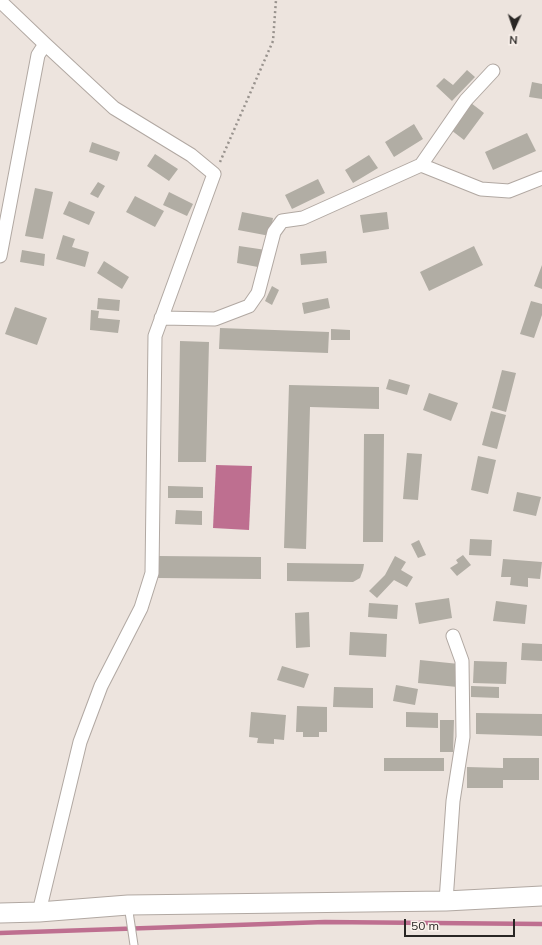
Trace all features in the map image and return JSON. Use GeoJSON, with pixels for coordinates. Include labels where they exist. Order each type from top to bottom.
{"type":"FeatureCollection","features":[{"type":"Feature","properties":{"kind":"main road"},"geometry":{"type":"LineString","coordinates":[[0,913],[129,913],[542,896]]}},
{"type":"Feature","properties":{"kind":"street"},"geometry":{"type":"LineString","coordinates":[[0,1],[114,108],[191,155],[214,174],[155,336],[152,573],[141,608],[101,686],[80,742],[40,912]]}},
{"type":"Feature","properties":{"kind":"street"},"geometry":{"type":"LineString","coordinates":[[0,256],[38,55],[45,44]]}},
{"type":"Feature","properties":{"kind":"street"},"geometry":{"type":"LineString","coordinates":[[161,318],[215,319],[249,306],[258,293],[274,232],[282,221],[303,218],[421,165],[466,100],[493,71]]}},
{"type":"Feature","properties":{"kind":"street"},"geometry":{"type":"LineString","coordinates":[[421,165],[481,189],[508,191],[542,178]]}},
{"type":"Feature","properties":{"kind":"street"},"geometry":{"type":"LineString","coordinates":[[446,901],[453,801],[463,737],[462,660],[453,636]]}},
{"type":"Feature","properties":{"kind":"lane"},"geometry":{"type":"LineString","coordinates":[[129,913],[134,942]]}},
{"type":"Feature","properties":{"kind":"path"},"geometry":{"type":"LineString","coordinates":[[214,174],[273,42],[276,0]]}},
{"type":"Feature","properties":{"kind":"shaded area"},"geometry":{"type":"Polygon","coordinates":[[[216,465],[252,466],[249,530],[213,528],[216,465]]]}},
{"type":"Feature","properties":{"kind":"building"},"geometry":{"type":"Polygon","coordinates":[[[467,70],[475,77],[452,101],[436,86],[444,78],[453,85],[467,70]]]}},
{"type":"Feature","properties":{"kind":"building"},"geometry":{"type":"Polygon","coordinates":[[[532,82],[542,84],[542,99],[529,97],[532,82]]]}},
{"type":"Feature","properties":{"kind":"building"},"geometry":{"type":"Polygon","coordinates":[[[471,103],[484,113],[464,140],[451,130],[471,103]]]}},
{"type":"Feature","properties":{"kind":"building"},"geometry":{"type":"Polygon","coordinates":[[[414,124],[423,139],[394,157],[385,142],[414,124]]]}},
{"type":"Feature","properties":{"kind":"building"},"geometry":{"type":"Polygon","coordinates":[[[527,133],[536,151],[493,170],[485,152],[527,133]]]}},
{"type":"Feature","properties":{"kind":"building"},"geometry":{"type":"Polygon","coordinates":[[[92,142],[120,152],[117,161],[89,152],[92,142]]]}},
{"type":"Feature","properties":{"kind":"building"},"geometry":{"type":"Polygon","coordinates":[[[155,154],[178,169],[169,181],[147,166],[155,154]]]}},
{"type":"Feature","properties":{"kind":"building"},"geometry":{"type":"Polygon","coordinates":[[[369,155],[378,168],[353,183],[345,170],[369,155]]]}},
{"type":"Feature","properties":{"kind":"building"},"geometry":{"type":"Polygon","coordinates":[[[318,179],[325,193],[292,209],[285,195],[318,179]]]}},
{"type":"Feature","properties":{"kind":"building"},"geometry":{"type":"Polygon","coordinates":[[[98,182],[105,186],[98,198],[90,194],[98,182]]]}},
{"type":"Feature","properties":{"kind":"building"},"geometry":{"type":"Polygon","coordinates":[[[35,188],[53,192],[43,239],[25,236],[35,188]]]}},
{"type":"Feature","properties":{"kind":"building"},"geometry":{"type":"Polygon","coordinates":[[[169,192],[193,204],[187,216],[163,205],[169,192]]]}},
{"type":"Feature","properties":{"kind":"building"},"geometry":{"type":"Polygon","coordinates":[[[135,196],[164,211],[155,227],[126,212],[135,196]]]}},
{"type":"Feature","properties":{"kind":"building"},"geometry":{"type":"Polygon","coordinates":[[[69,201],[95,212],[89,225],[63,214],[69,201]]]}},
{"type":"Feature","properties":{"kind":"building"},"geometry":{"type":"Polygon","coordinates":[[[242,212],[273,218],[270,236],[238,230],[242,212]]]}},
{"type":"Feature","properties":{"kind":"building"},"geometry":{"type":"Polygon","coordinates":[[[387,212],[389,229],[363,233],[360,215],[387,212]]]}},
{"type":"Feature","properties":{"kind":"building"},"geometry":{"type":"Polygon","coordinates":[[[63,235],[75,239],[72,247],[89,252],[85,267],[56,259],[63,235]]]}},
{"type":"Feature","properties":{"kind":"building"},"geometry":{"type":"Polygon","coordinates":[[[239,246],[266,250],[263,268],[237,263],[239,246]]]}},
{"type":"Feature","properties":{"kind":"building"},"geometry":{"type":"Polygon","coordinates":[[[474,246],[483,265],[429,291],[420,272],[474,246]]]}},
{"type":"Feature","properties":{"kind":"building"},"geometry":{"type":"Polygon","coordinates":[[[22,250],[45,254],[44,266],[20,262],[22,250]]]}},
{"type":"Feature","properties":{"kind":"building"},"geometry":{"type":"Polygon","coordinates":[[[326,251],[327,263],[301,265],[300,254],[326,251]]]}},
{"type":"Feature","properties":{"kind":"building"},"geometry":{"type":"Polygon","coordinates":[[[104,261],[129,277],[122,289],[97,273],[104,261]]]}},
{"type":"Feature","properties":{"kind":"building"},"geometry":{"type":"Polygon","coordinates":[[[542,265],[542,289],[534,286],[542,265]]]}},
{"type":"Feature","properties":{"kind":"building"},"geometry":{"type":"Polygon","coordinates":[[[272,286],[279,290],[272,305],[265,301],[272,286]]]}},
{"type":"Feature","properties":{"kind":"building"},"geometry":{"type":"Polygon","coordinates":[[[98,298],[120,300],[119,311],[97,309],[98,298]]]}},
{"type":"Feature","properties":{"kind":"building"},"geometry":{"type":"Polygon","coordinates":[[[328,298],[330,308],[304,314],[302,303],[328,298]]]}},
{"type":"Feature","properties":{"kind":"building"},"geometry":{"type":"Polygon","coordinates":[[[531,301],[542,304],[542,315],[534,338],[520,334],[531,301]]]}},
{"type":"Feature","properties":{"kind":"building"},"geometry":{"type":"Polygon","coordinates":[[[15,307],[47,318],[37,345],[5,334],[15,307]]]}},
{"type":"Feature","properties":{"kind":"building"},"geometry":{"type":"Polygon","coordinates":[[[91,310],[99,311],[98,318],[120,320],[118,333],[90,330],[91,310]]]}},
{"type":"Feature","properties":{"kind":"building"},"geometry":{"type":"Polygon","coordinates":[[[220,328],[329,332],[328,353],[219,349],[220,328]]]}},
{"type":"Feature","properties":{"kind":"building"},"geometry":{"type":"Polygon","coordinates":[[[331,329],[350,330],[350,340],[331,340],[331,329]]]}},
{"type":"Feature","properties":{"kind":"building"},"geometry":{"type":"Polygon","coordinates":[[[180,341],[209,342],[206,462],[178,462],[180,341]]]}},
{"type":"Feature","properties":{"kind":"building"},"geometry":{"type":"Polygon","coordinates":[[[502,370],[516,373],[506,412],[492,408],[502,370]]]}},
{"type":"Feature","properties":{"kind":"building"},"geometry":{"type":"Polygon","coordinates":[[[389,379],[410,385],[407,395],[386,389],[389,379]]]}},
{"type":"Feature","properties":{"kind":"building"},"geometry":{"type":"Polygon","coordinates":[[[289,385],[379,387],[379,409],[310,407],[306,549],[284,548],[289,385]]]}},
{"type":"Feature","properties":{"kind":"building"},"geometry":{"type":"Polygon","coordinates":[[[429,393],[458,403],[451,421],[423,410],[429,393]]]}},
{"type":"Feature","properties":{"kind":"building"},"geometry":{"type":"Polygon","coordinates":[[[491,411],[506,415],[497,449],[482,445],[491,411]]]}},
{"type":"Feature","properties":{"kind":"building"},"geometry":{"type":"Polygon","coordinates":[[[364,434],[384,434],[383,542],[363,542],[364,434]]]}},
{"type":"Feature","properties":{"kind":"building"},"geometry":{"type":"Polygon","coordinates":[[[407,453],[422,454],[418,500],[403,499],[407,453]]]}},
{"type":"Feature","properties":{"kind":"building"},"geometry":{"type":"Polygon","coordinates":[[[478,456],[496,460],[488,494],[471,490],[478,456]]]}},
{"type":"Feature","properties":{"kind":"building"},"geometry":{"type":"Polygon","coordinates":[[[168,486],[203,487],[203,498],[168,498],[168,486]]]}},
{"type":"Feature","properties":{"kind":"building"},"geometry":{"type":"Polygon","coordinates":[[[517,492],[541,497],[536,516],[513,511],[517,492]]]}},
{"type":"Feature","properties":{"kind":"building"},"geometry":{"type":"Polygon","coordinates":[[[176,510],[202,511],[202,525],[175,524],[176,510]]]}},
{"type":"Feature","properties":{"kind":"building"},"geometry":{"type":"Polygon","coordinates":[[[470,539],[492,540],[491,556],[469,555],[470,539]]]}},
{"type":"Feature","properties":{"kind":"building"},"geometry":{"type":"Polygon","coordinates":[[[419,540],[426,555],[418,558],[411,544],[419,540]]]}},
{"type":"Feature","properties":{"kind":"building"},"geometry":{"type":"Polygon","coordinates":[[[463,555],[471,565],[457,576],[450,568],[458,563],[456,560],[463,555]]]}},
{"type":"Feature","properties":{"kind":"building"},"geometry":{"type":"Polygon","coordinates":[[[159,556],[261,557],[261,579],[158,578],[159,556]]]}},
{"type":"Feature","properties":{"kind":"building"},"geometry":{"type":"Polygon","coordinates":[[[395,556],[406,562],[401,570],[413,577],[407,587],[394,580],[377,598],[369,591],[385,575],[395,556]]]}},
{"type":"Feature","properties":{"kind":"building"},"geometry":{"type":"Polygon","coordinates":[[[503,559],[542,562],[540,579],[528,578],[528,587],[510,585],[511,577],[501,577],[503,559]]]}},
{"type":"Feature","properties":{"kind":"building"},"geometry":{"type":"Polygon","coordinates":[[[287,563],[364,564],[360,578],[353,582],[287,581],[287,563]]]}},
{"type":"Feature","properties":{"kind":"building"},"geometry":{"type":"Polygon","coordinates":[[[449,598],[452,618],[419,624],[415,603],[449,598]]]}},
{"type":"Feature","properties":{"kind":"building"},"geometry":{"type":"Polygon","coordinates":[[[496,601],[527,605],[525,624],[493,621],[496,601]]]}},
{"type":"Feature","properties":{"kind":"building"},"geometry":{"type":"Polygon","coordinates":[[[369,603],[398,605],[397,619],[368,617],[369,603]]]}},
{"type":"Feature","properties":{"kind":"building"},"geometry":{"type":"Polygon","coordinates":[[[309,612],[310,647],[296,648],[295,613],[309,612]]]}},
{"type":"Feature","properties":{"kind":"building"},"geometry":{"type":"Polygon","coordinates":[[[350,632],[387,634],[386,657],[349,655],[350,632]]]}},
{"type":"Feature","properties":{"kind":"building"},"geometry":{"type":"Polygon","coordinates":[[[522,643],[542,644],[542,661],[521,660],[522,643]]]}},
{"type":"Feature","properties":{"kind":"building"},"geometry":{"type":"Polygon","coordinates":[[[420,660],[459,664],[457,687],[418,683],[420,660]]]}},
{"type":"Feature","properties":{"kind":"building"},"geometry":{"type":"Polygon","coordinates":[[[474,661],[507,662],[506,684],[473,683],[474,661]]]}},
{"type":"Feature","properties":{"kind":"building"},"geometry":{"type":"Polygon","coordinates":[[[282,666],[309,674],[304,688],[277,680],[282,666]]]}},
{"type":"Feature","properties":{"kind":"building"},"geometry":{"type":"Polygon","coordinates":[[[396,685],[418,689],[415,705],[393,701],[396,685]]]}},
{"type":"Feature","properties":{"kind":"building"},"geometry":{"type":"Polygon","coordinates":[[[471,686],[499,687],[499,698],[471,697],[471,686]]]}},
{"type":"Feature","properties":{"kind":"building"},"geometry":{"type":"Polygon","coordinates":[[[334,687],[373,688],[373,708],[333,707],[334,687]]]}},
{"type":"Feature","properties":{"kind":"building"},"geometry":{"type":"Polygon","coordinates":[[[297,706],[327,707],[327,732],[319,732],[319,737],[303,737],[303,732],[296,732],[297,706]]]}},
{"type":"Feature","properties":{"kind":"building"},"geometry":{"type":"Polygon","coordinates":[[[251,712],[286,715],[284,740],[274,739],[274,744],[257,743],[258,738],[249,737],[251,712]]]}},
{"type":"Feature","properties":{"kind":"building"},"geometry":{"type":"Polygon","coordinates":[[[406,712],[438,713],[438,728],[406,727],[406,712]]]}},
{"type":"Feature","properties":{"kind":"building"},"geometry":{"type":"Polygon","coordinates":[[[476,713],[542,714],[542,736],[476,734],[476,713]]]}},
{"type":"Feature","properties":{"kind":"building"},"geometry":{"type":"Polygon","coordinates":[[[440,720],[454,720],[453,752],[440,752],[440,720]]]}},
{"type":"Feature","properties":{"kind":"building"},"geometry":{"type":"Polygon","coordinates":[[[384,758],[444,758],[444,771],[384,771],[384,758]]]}},
{"type":"Feature","properties":{"kind":"building"},"geometry":{"type":"Polygon","coordinates":[[[503,758],[539,758],[539,780],[503,780],[503,788],[467,788],[467,767],[503,768],[503,758]]]}},
{"type":"Feature","properties":{"kind":"waterway"},"geometry":{"type":"LineString","coordinates":[[0,933],[325,922],[542,924]]}}]}
